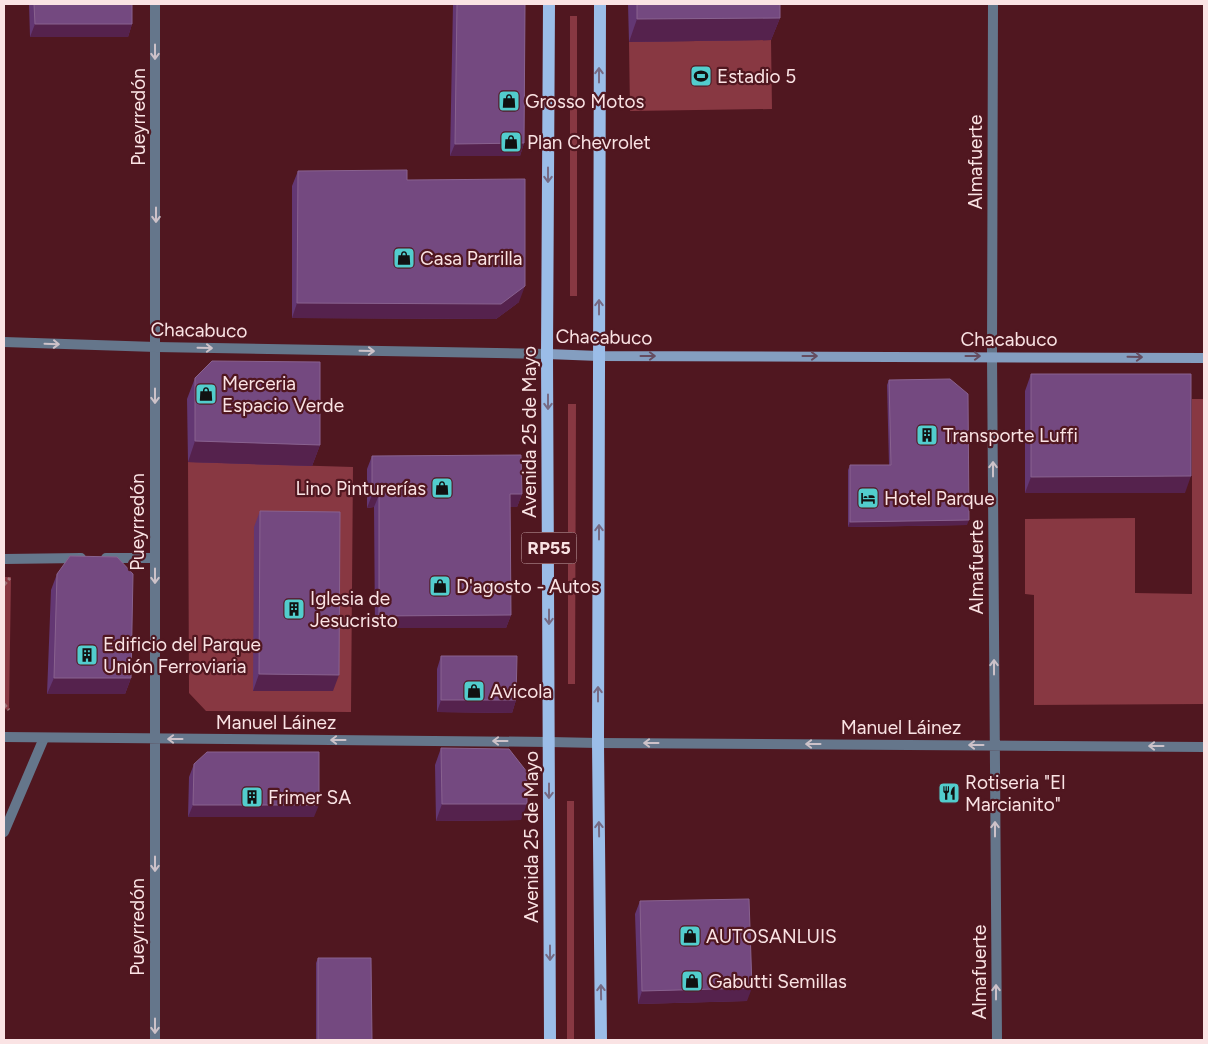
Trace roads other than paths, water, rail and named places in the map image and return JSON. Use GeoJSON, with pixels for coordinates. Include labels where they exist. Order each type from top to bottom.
{"type":"FeatureCollection","features":[{"type":"Feature","properties":{"kind":"main road","name":"Avenida 25 de Mayo"},"geometry":{"type":"LineString","coordinates":[[549,4],[547,354],[550,1040]]}},
{"type":"Feature","properties":{"kind":"main road","name":"RP55"},"geometry":{"type":"LineString","coordinates":[[600,4],[598,743],[601,1040]]}},
{"type":"Feature","properties":{"kind":"main road","name":"Chacabuco"},"geometry":{"type":"LineString","coordinates":[[547,354],[599,356],[1204,358]]}},
{"type":"Feature","properties":{"kind":"street","name":"Pueyrredón"},"geometry":{"type":"LineString","coordinates":[[155,4],[155,1040]]}},
{"type":"Feature","properties":{"kind":"street","name":"Almafuerte"},"geometry":{"type":"LineString","coordinates":[[993,4],[992,356],[997,1040]]}},
{"type":"Feature","properties":{"kind":"street","name":"Chacabuco"},"geometry":{"type":"LineString","coordinates":[[4,342],[156,347],[547,354]]}},
{"type":"Feature","properties":{"kind":"street"},"geometry":{"type":"LineString","coordinates":[[4,559],[155,558]]}},
{"type":"Feature","properties":{"kind":"street","name":"Manuel Láinez"},"geometry":{"type":"LineString","coordinates":[[4,737],[1204,747]]}},
{"type":"Feature","properties":{"kind":"street"},"geometry":{"type":"LineString","coordinates":[[4,832],[44,738]]}},
{"type":"Feature","properties":{"kind":"place","name":"Estadio 5"},"geometry":{"type":"Point","coordinates":[701,76]}},
{"type":"Feature","properties":{"kind":"place","name":"Grosso Motos"},"geometry":{"type":"Point","coordinates":[509,101]}},
{"type":"Feature","properties":{"kind":"place","name":"Plan Chevrolet"},"geometry":{"type":"Point","coordinates":[511,142]}},
{"type":"Feature","properties":{"kind":"place","name":"Casa Parrilla"},"geometry":{"type":"Point","coordinates":[404,258]}},
{"type":"Feature","properties":{"kind":"place","name":"Merceria Espacio Verde"},"geometry":{"type":"Point","coordinates":[206,394]}},
{"type":"Feature","properties":{"kind":"place","name":"Transporte Luffi"},"geometry":{"type":"Point","coordinates":[927,435]}},
{"type":"Feature","properties":{"kind":"place","name":"Lino Pinturerías"},"geometry":{"type":"Point","coordinates":[442,488]}},
{"type":"Feature","properties":{"kind":"place","name":"Hotel Parque"},"geometry":{"type":"Point","coordinates":[868,498]}},
{"type":"Feature","properties":{"kind":"place","name":"D'agosto - Autos"},"geometry":{"type":"Point","coordinates":[440,586]}},
{"type":"Feature","properties":{"kind":"place","name":"Iglesia de Jesucristo"},"geometry":{"type":"Point","coordinates":[294,609]}},
{"type":"Feature","properties":{"kind":"place","name":"Edificio del Parque Unión Ferroviaria"},"geometry":{"type":"Point","coordinates":[87,655]}},
{"type":"Feature","properties":{"kind":"place","name":"Avicola"},"geometry":{"type":"Point","coordinates":[474,691]}},
{"type":"Feature","properties":{"kind":"place","name":"Rotiseria \"El Marcianito\""},"geometry":{"type":"Point","coordinates":[949,793]}},
{"type":"Feature","properties":{"kind":"place","name":"Frimer SA"},"geometry":{"type":"Point","coordinates":[252,797]}},
{"type":"Feature","properties":{"kind":"place","name":"AUTOSANLUIS"},"geometry":{"type":"Point","coordinates":[690,936]}},
{"type":"Feature","properties":{"kind":"place","name":"Gabutti Semillas"},"geometry":{"type":"Point","coordinates":[692,981]}}]}
